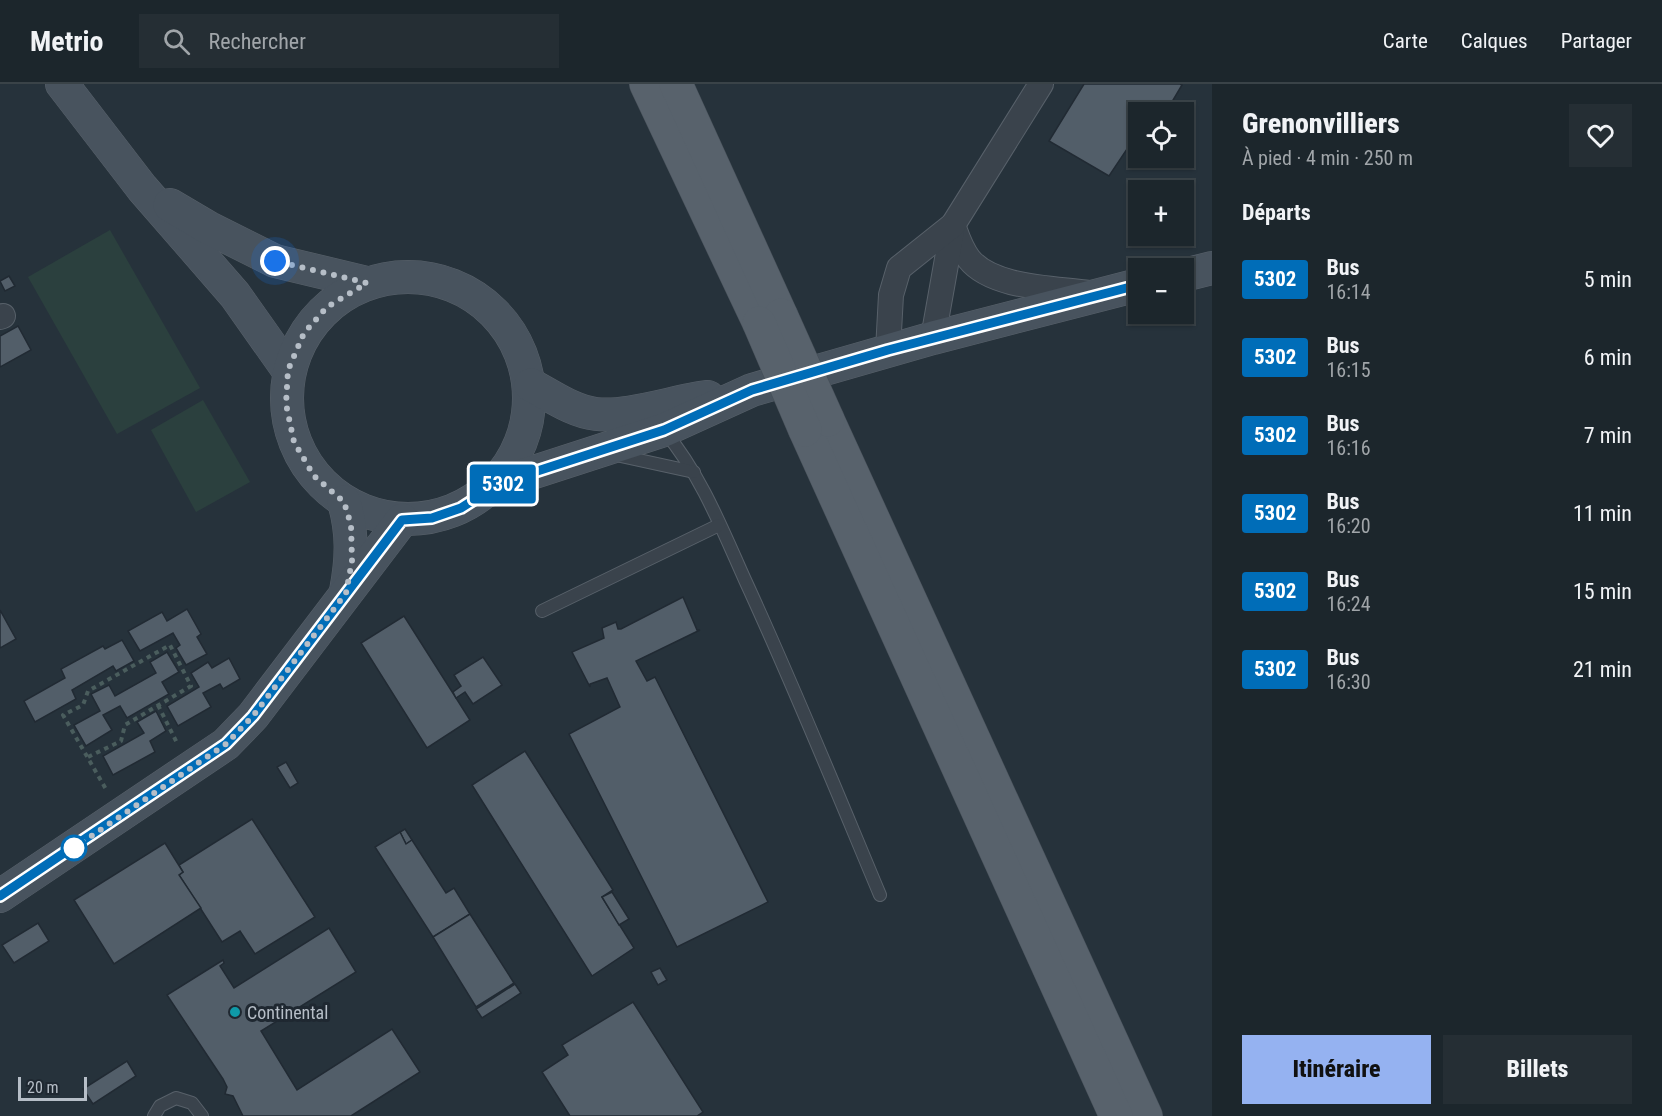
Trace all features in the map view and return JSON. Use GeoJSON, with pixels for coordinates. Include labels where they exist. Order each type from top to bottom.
{"type":"FeatureCollection","features":[{"type":"Feature","properties":{"kind":"main road"},"geometry":{"type":"LineString","coordinates":[[62,84],[142,188],[235,295],[288,370]]}},
{"type":"Feature","properties":{"kind":"main road"},"geometry":{"type":"LineString","coordinates":[[646,84],[770,319]]}},
{"type":"Feature","properties":{"kind":"main road"},"geometry":{"type":"LineString","coordinates":[[676,84],[770,319],[1116,1116]]}},
{"type":"Feature","properties":{"kind":"main road"},"geometry":{"type":"LineString","coordinates":[[142,188],[208,228],[275,261],[367,283]]}},
{"type":"Feature","properties":{"kind":"main road"},"geometry":{"type":"LineString","coordinates":[[1194,272],[1212,268]]}},
{"type":"Feature","properties":{"kind":"main road"},"geometry":{"type":"LineString","coordinates":[[486,492],[510,464],[526,430],[531,385],[524,361],[510,331],[489,306],[461,289],[426,278],[390,278],[367,283],[327,307],[304,333],[288,370],[286,404],[294,442],[314,476],[344,502],[372,515],[402,520],[432,518],[461,508],[486,492],[522,476],[664,430],[752,390]]}},
{"type":"Feature","properties":{"kind":"main road"},"geometry":{"type":"LineString","coordinates":[[531,385],[574,408],[597,414],[635,410],[752,390],[888,350],[1128,288]]}},
{"type":"Feature","properties":{"kind":"main road"},"geometry":{"type":"LineString","coordinates":[[817,425],[1146,1116]]}},
{"type":"Feature","properties":{"kind":"main road"},"geometry":{"type":"LineString","coordinates":[[344,502],[352,539],[352,561],[346,593]]}},
{"type":"Feature","properties":{"kind":"main road"},"geometry":{"type":"LineString","coordinates":[[0,896],[191,770],[226,744],[253,716],[402,520]]}},
{"type":"Feature","properties":{"kind":"street"},"geometry":{"type":"LineString","coordinates":[[888,350],[891,295],[900,268],[953,225],[1041,84]]}},
{"type":"Feature","properties":{"kind":"street"},"geometry":{"type":"LineString","coordinates":[[953,225],[962,248],[980,271],[997,278],[1025,284],[1102,294]]}},
{"type":"Feature","properties":{"kind":"street"},"geometry":{"type":"LineString","coordinates":[[933,338],[953,225]]}},
{"type":"Feature","properties":{"kind":"lane"},"geometry":{"type":"LineString","coordinates":[[635,410],[664,430],[694,472],[772,639],[880,895]]}},
{"type":"Feature","properties":{"kind":"lane"},"geometry":{"type":"LineString","coordinates":[[600,451],[694,472]]}},
{"type":"Feature","properties":{"kind":"lane"},"geometry":{"type":"LineString","coordinates":[[542,611],[720,525]]}},
{"type":"Feature","properties":{"kind":"lane"},"geometry":{"type":"LineString","coordinates":[[154,1116],[160,1106],[176,1098],[192,1103],[202,1116]]}},
{"type":"Feature","properties":{"kind":"path"},"geometry":{"type":"LineString","coordinates":[[87,757],[121,741],[124,725],[191,686],[170,645],[88,691],[83,705],[63,715],[120,816]]}},
{"type":"Feature","properties":{"kind":"path"},"geometry":{"type":"LineString","coordinates":[[158,705],[191,770]]}},
{"type":"Feature","properties":{"kind":"green space"},"geometry":{"type":"Polygon","coordinates":[[[110,230],[200,388],[117,434],[28,277],[110,230]]]}},
{"type":"Feature","properties":{"kind":"green space"},"geometry":{"type":"Polygon","coordinates":[[[203,400],[250,482],[196,512],[151,430],[203,400]]]}},
{"type":"Feature","properties":{"kind":"building"},"geometry":{"type":"Polygon","coordinates":[[[1084,84],[1182,85],[1172,102],[1128,102],[1128,150],[1109,176],[1049,141],[1084,84]]]}},
{"type":"Feature","properties":{"kind":"building"},"geometry":{"type":"Polygon","coordinates":[[[9,276],[15,286],[5,291],[0,281],[9,276]]]}},
{"type":"Feature","properties":{"kind":"building"},"geometry":{"type":"Polygon","coordinates":[[[18,326],[31,350],[0,367],[0,336],[18,326]]]}},
{"type":"Feature","properties":{"kind":"building"},"geometry":{"type":"Polygon","coordinates":[[[683,597],[697,630],[700,630],[636,661],[647,681],[655,677],[768,902],[677,947],[569,734],[620,707],[607,678],[590,684],[590,687],[572,652],[604,638],[602,628],[616,622],[618,629],[621,629],[683,597]]]}},
{"type":"Feature","properties":{"kind":"building"},"geometry":{"type":"Polygon","coordinates":[[[187,609],[201,634],[197,637],[207,654],[186,665],[176,648],[180,645],[173,633],[140,651],[128,631],[162,612],[167,621],[187,609]]]}},
{"type":"Feature","properties":{"kind":"building"},"geometry":{"type":"Polygon","coordinates":[[[0,610],[16,639],[0,648],[0,610]]]}},
{"type":"Feature","properties":{"kind":"building"},"geometry":{"type":"Polygon","coordinates":[[[404,616],[470,720],[427,748],[361,643],[404,616]]]}},
{"type":"Feature","properties":{"kind":"building"},"geometry":{"type":"Polygon","coordinates":[[[122,640],[134,661],[116,671],[113,666],[72,690],[76,699],[35,722],[24,701],[65,678],[61,669],[103,646],[105,649],[122,640]]]}},
{"type":"Feature","properties":{"kind":"building"},"geometry":{"type":"Polygon","coordinates":[[[167,652],[179,672],[162,682],[169,694],[127,718],[120,706],[103,715],[112,730],[86,746],[74,725],[100,711],[91,694],[109,685],[115,696],[156,673],[150,662],[167,652]]]}},
{"type":"Feature","properties":{"kind":"building"},"geometry":{"type":"Polygon","coordinates":[[[483,657],[502,685],[473,704],[465,692],[456,698],[453,692],[461,686],[454,675],[483,657]]]}},
{"type":"Feature","properties":{"kind":"building"},"geometry":{"type":"Polygon","coordinates":[[[229,658],[240,679],[223,689],[220,684],[203,693],[211,707],[178,726],[167,706],[199,687],[191,673],[208,662],[212,668],[229,658]]]}},
{"type":"Feature","properties":{"kind":"building"},"geometry":{"type":"Polygon","coordinates":[[[156,711],[166,731],[150,741],[155,752],[113,775],[103,756],[144,733],[137,722],[156,711]]]}},
{"type":"Feature","properties":{"kind":"building"},"geometry":{"type":"Polygon","coordinates":[[[525,751],[613,890],[602,897],[634,948],[592,976],[472,785],[525,751]]]}},
{"type":"Feature","properties":{"kind":"building"},"geometry":{"type":"Polygon","coordinates":[[[286,762],[298,783],[290,788],[277,767],[286,762]]]}},
{"type":"Feature","properties":{"kind":"building"},"geometry":{"type":"Polygon","coordinates":[[[252,819],[315,917],[255,954],[240,931],[222,942],[179,875],[183,872],[179,865],[252,819]]]}},
{"type":"Feature","properties":{"kind":"building"},"geometry":{"type":"Polygon","coordinates":[[[405,829],[412,840],[406,844],[400,832],[405,829]]]}},
{"type":"Feature","properties":{"kind":"building"},"geometry":{"type":"Polygon","coordinates":[[[400,832],[406,844],[412,840],[446,893],[454,888],[470,914],[433,937],[375,847],[400,832]]]}},
{"type":"Feature","properties":{"kind":"building"},"geometry":{"type":"Polygon","coordinates":[[[165,843],[183,872],[179,875],[201,908],[114,964],[74,900],[165,843]]]}},
{"type":"Feature","properties":{"kind":"building"},"geometry":{"type":"Polygon","coordinates":[[[612,892],[629,919],[619,925],[602,897],[612,892]]]}},
{"type":"Feature","properties":{"kind":"building"},"geometry":{"type":"Polygon","coordinates":[[[470,914],[514,983],[476,1007],[433,937],[470,914]]]}},
{"type":"Feature","properties":{"kind":"building"},"geometry":{"type":"Polygon","coordinates":[[[38,923],[49,941],[14,963],[2,945],[38,923]]]}},
{"type":"Feature","properties":{"kind":"building","name":"Continental"},"geometry":{"type":"Polygon","coordinates":[[[329,928],[356,972],[261,1031],[297,1090],[392,1029],[420,1072],[351,1116],[243,1116],[233,1096],[225,1094],[227,1087],[223,1079],[167,995],[223,960],[224,963],[220,966],[234,988],[329,928]]]}},
{"type":"Feature","properties":{"kind":"building"},"geometry":{"type":"Polygon","coordinates":[[[660,968],[667,980],[658,985],[651,972],[660,968]]]}},
{"type":"Feature","properties":{"kind":"building"},"geometry":{"type":"Polygon","coordinates":[[[515,984],[521,993],[482,1018],[476,1009],[515,984]]]}},
{"type":"Feature","properties":{"kind":"building"},"geometry":{"type":"Polygon","coordinates":[[[633,1002],[703,1112],[697,1116],[570,1116],[542,1072],[568,1055],[562,1045],[633,1002]]]}},
{"type":"Feature","properties":{"kind":"building"},"geometry":{"type":"Polygon","coordinates":[[[127,1061],[136,1076],[93,1104],[83,1089],[127,1061]]]}},
{"type":"Feature","properties":{"kind":"bus line","name":"5302"},"geometry":{"type":"LineString","coordinates":[[0,896],[204,761],[226,744],[253,716],[402,520],[432,518],[461,508],[486,492],[522,476],[664,430],[752,390],[888,350],[1128,288]]}},
{"type":"Feature","properties":{"kind":"place","name":"Continental"},"geometry":{"type":"Point","coordinates":[235,1012]}},
{"type":"Feature","properties":{"kind":"route"},"geometry":{"type":"LineString","coordinates":[[74,848],[72,848],[226,744],[253,716],[346,593],[352,561],[351,525],[344,502],[314,476],[294,442],[286,404],[288,370],[304,333],[327,307],[367,283],[275,261]]}}]}
